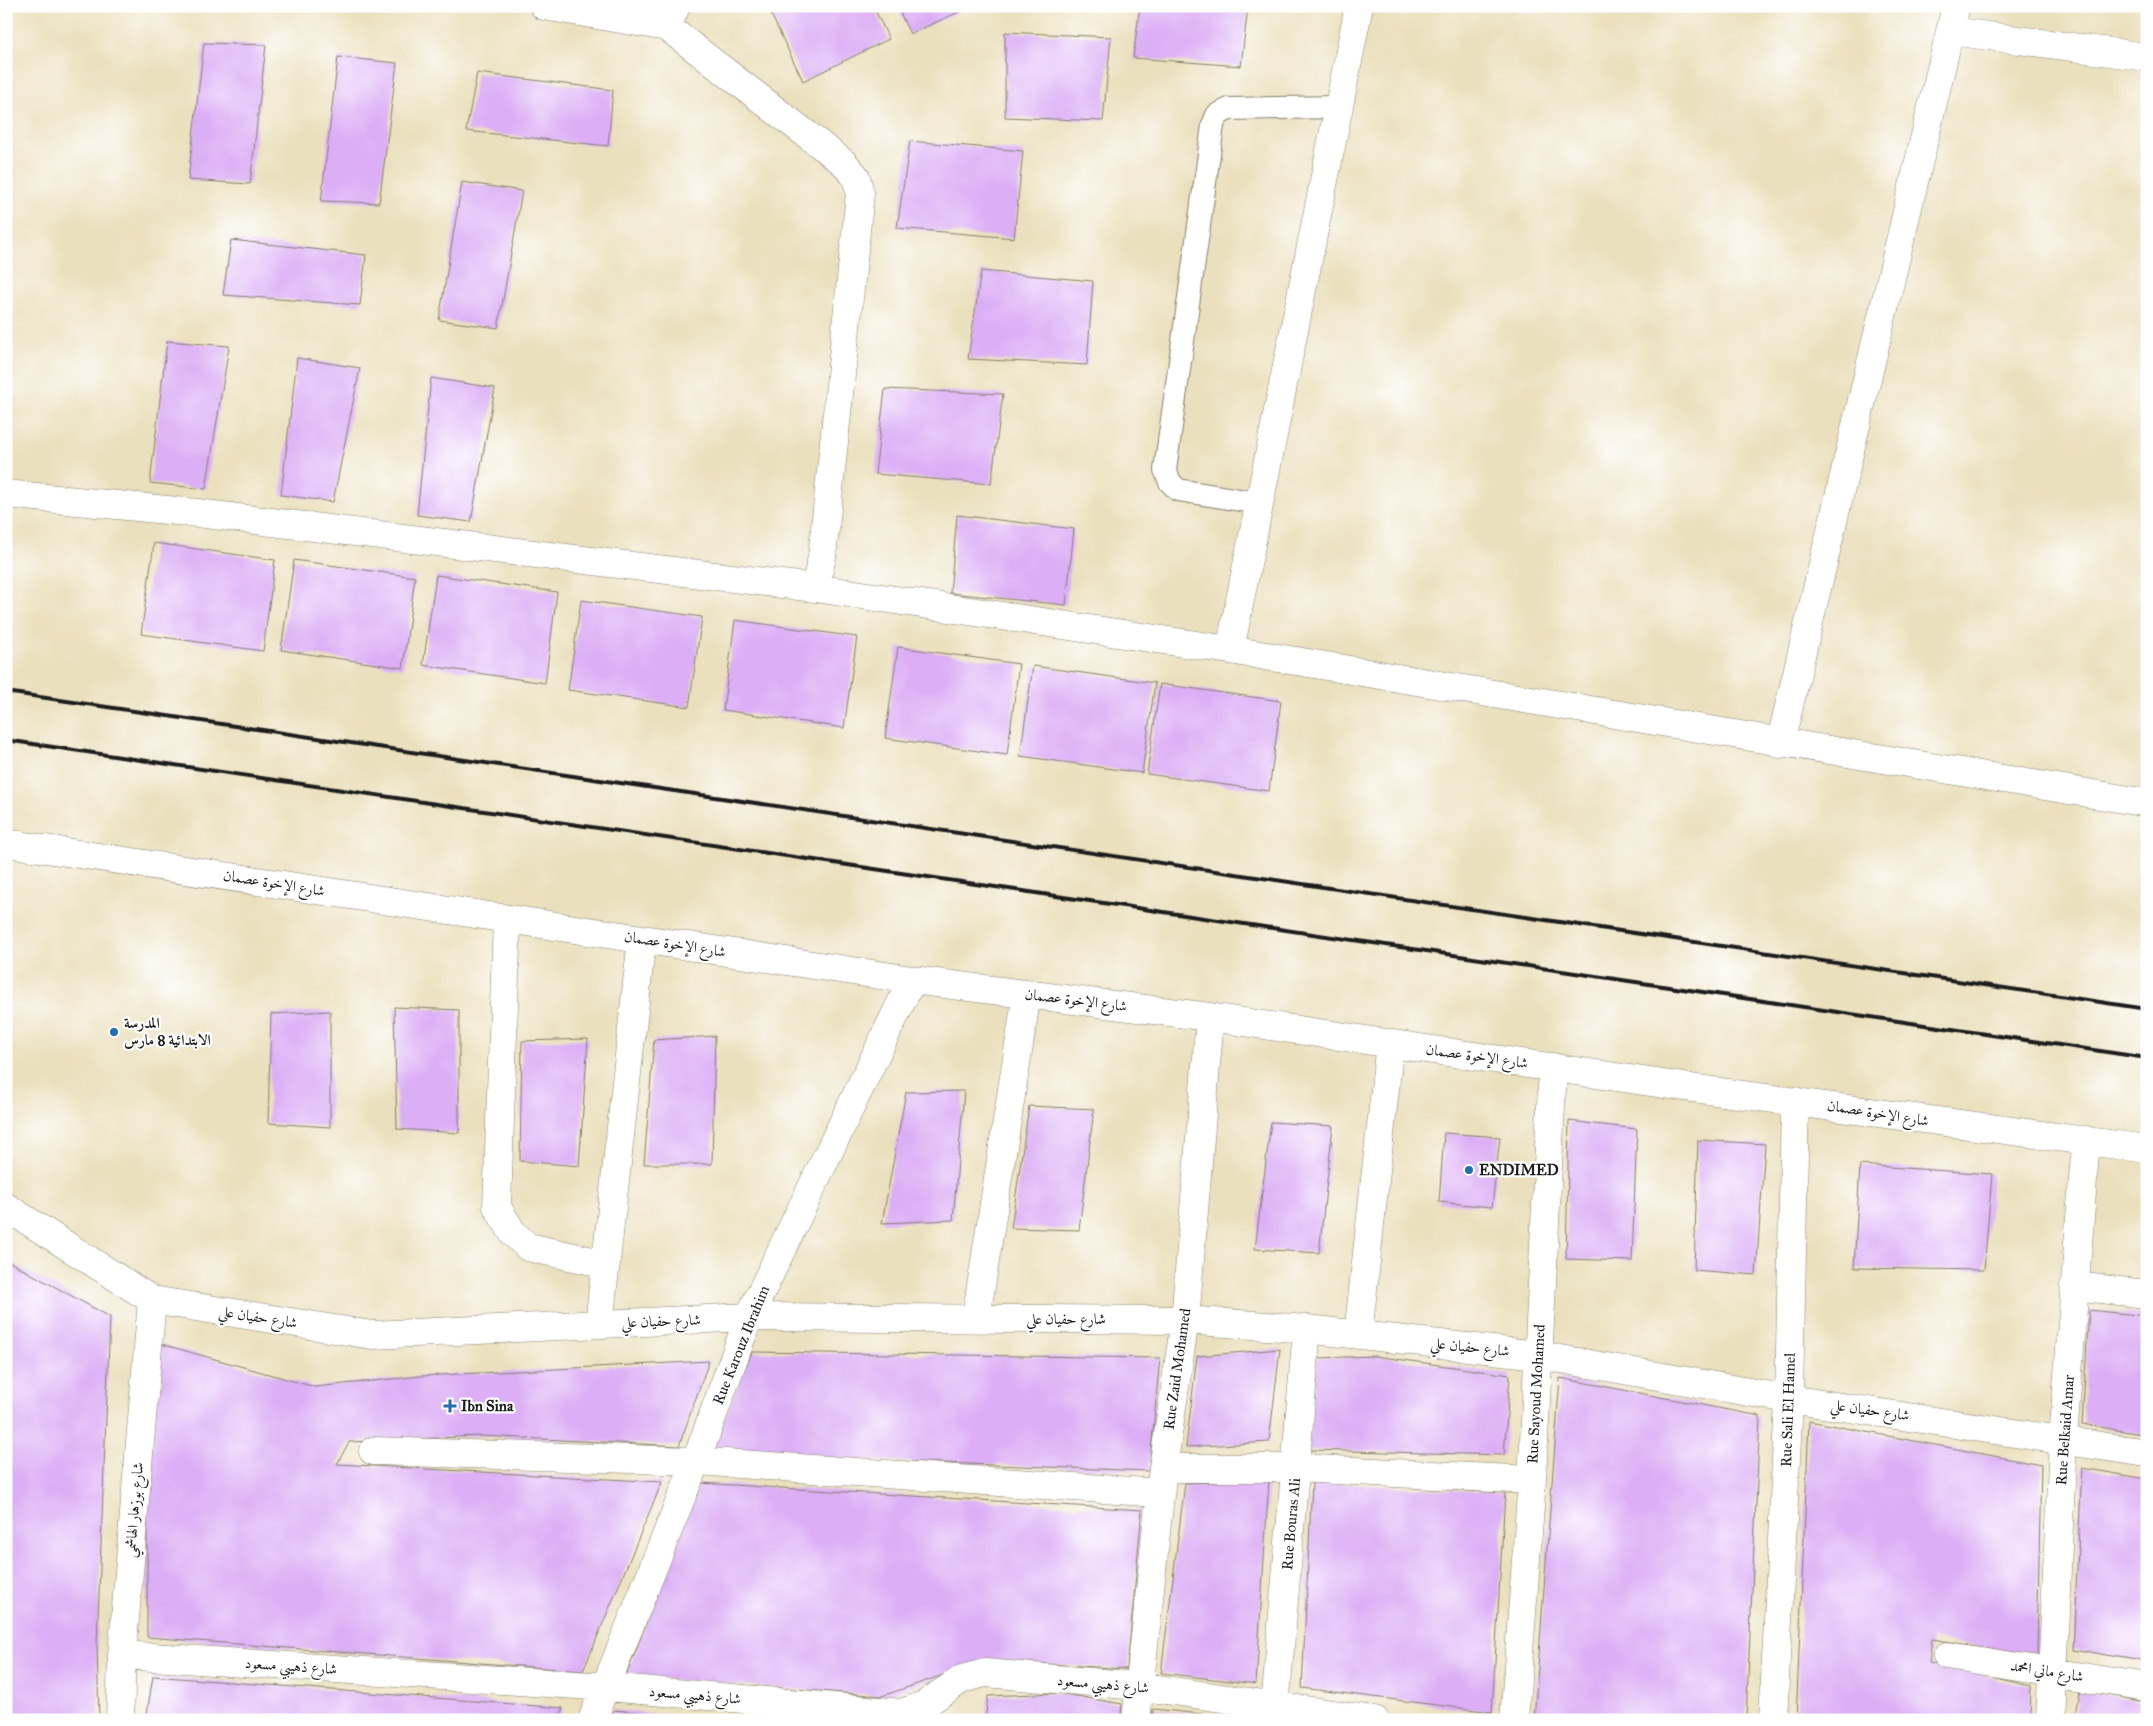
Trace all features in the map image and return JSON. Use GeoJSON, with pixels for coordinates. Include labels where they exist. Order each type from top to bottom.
{"type":"FeatureCollection","features":[{"type":"Feature","properties":{"kind":"street"},"geometry":{"type":"LineString","coordinates":[[544,6],[672,17],[844,163],[856,176],[860,193],[822,557],[815,588]]}},
{"type":"Feature","properties":{"kind":"street"},"geometry":{"type":"LineString","coordinates":[[1230,650],[1359,6]]}},
{"type":"Feature","properties":{"kind":"street"},"geometry":{"type":"LineString","coordinates":[[1780,744],[1953,19],[2147,57]]}},
{"type":"Feature","properties":{"kind":"street"},"geometry":{"type":"LineString","coordinates":[[6,494],[207,514],[815,588],[1230,650],[1780,744],[2147,803]]}},
{"type":"Feature","properties":{"kind":"street","name":"شارع الإخوة عصمان"},"geometry":{"type":"LineString","coordinates":[[6,843],[912,980],[1210,1017],[1950,1124],[2147,1149]]}},
{"type":"Feature","properties":{"kind":"street"},"geometry":{"type":"LineString","coordinates":[[507,919],[497,1207],[513,1233],[528,1247],[606,1264]]}},
{"type":"Feature","properties":{"kind":"street"},"geometry":{"type":"LineString","coordinates":[[600,1324],[642,939]]}},
{"type":"Feature","properties":{"kind":"street","name":"Rue Karouz Ibrahim"},"geometry":{"type":"LineString","coordinates":[[592,1720],[607,1687],[696,1460],[749,1317],[912,980]]}},
{"type":"Feature","properties":{"kind":"street"},"geometry":{"type":"LineString","coordinates":[[976,1318],[1027,994]]}},
{"type":"Feature","properties":{"kind":"street","name":"Rue Zaid Mohamed"},"geometry":{"type":"LineString","coordinates":[[1136,1720],[1138,1686],[1162,1480],[1185,1320],[1210,1017]]}},
{"type":"Feature","properties":{"kind":"street"},"geometry":{"type":"LineString","coordinates":[[1358,1335],[1390,1043]]}},
{"type":"Feature","properties":{"kind":"street","name":"Rue Sayoud Mohamed"},"geometry":{"type":"LineString","coordinates":[[1514,1720],[1532,1480],[1553,1067]]}},
{"type":"Feature","properties":{"kind":"street","name":"Rue Sali El Hamel"},"geometry":{"type":"LineString","coordinates":[[1773,1720],[1789,1399],[1795,1101]]}},
{"type":"Feature","properties":{"kind":"street","name":"Rue Belkaid Amar"},"geometry":{"type":"LineString","coordinates":[[2050,1720],[2063,1439],[2086,1140]]}},
{"type":"Feature","properties":{"kind":"street","name":"شارع حفيان علي"},"geometry":{"type":"LineString","coordinates":[[6,1207],[152,1300],[372,1335],[749,1317],[1185,1320],[1307,1329],[1538,1355],[1789,1399],[2147,1453]]}},
{"type":"Feature","properties":{"kind":"street"},"geometry":{"type":"LineString","coordinates":[[2074,1286],[2147,1294]]}},
{"type":"Feature","properties":{"kind":"street","name":"شارع بوزهار الهاشمي"},"geometry":{"type":"LineString","coordinates":[[120,1720],[122,1655],[152,1300]]}},
{"type":"Feature","properties":{"kind":"street","name":"Rue Bouras Ali"},"geometry":{"type":"LineString","coordinates":[[1274,1712],[1307,1329]]}},
{"type":"Feature","properties":{"kind":"street"},"geometry":{"type":"LineString","coordinates":[[373,1451],[696,1460],[1162,1480],[1296,1468],[1532,1480]]}},
{"type":"Feature","properties":{"kind":"street","name":"شارع ذهيبي مسعود"},"geometry":{"type":"LineString","coordinates":[[122,1655],[607,1687],[902,1713],[924,1705],[962,1680],[985,1673],[1138,1686],[1274,1712],[1375,1720]]}},
{"type":"Feature","properties":{"kind":"street","name":"شارع ماني امحمد"},"geometry":{"type":"LineString","coordinates":[[1947,1656],[2147,1687]]}},
{"type":"Feature","properties":{"kind":"lane"},"geometry":{"type":"LineString","coordinates":[[1259,503],[1178,490],[1170,482],[1165,470],[1213,125],[1217,115],[1229,110],[1338,107]]}},
{"type":"Feature","properties":{"kind":"building"},"geometry":{"type":"Polygon","coordinates":[[[767,6],[873,6],[889,39],[803,81],[767,6]]]}},
{"type":"Feature","properties":{"kind":"building"},"geometry":{"type":"Polygon","coordinates":[[[897,6],[972,6],[910,34],[897,6]]]}},
{"type":"Feature","properties":{"kind":"building"},"geometry":{"type":"Polygon","coordinates":[[[1140,6],[1248,6],[1241,66],[1133,58],[1140,6]]]}},
{"type":"Feature","properties":{"kind":"building"},"geometry":{"type":"Polygon","coordinates":[[[1005,32],[1111,37],[1103,121],[1005,117],[1005,32]]]}},
{"type":"Feature","properties":{"kind":"building"},"geometry":{"type":"Polygon","coordinates":[[[204,43],[266,45],[250,184],[188,180],[204,43]]]}},
{"type":"Feature","properties":{"kind":"building"},"geometry":{"type":"Polygon","coordinates":[[[338,57],[397,63],[379,203],[321,201],[338,57]]]}},
{"type":"Feature","properties":{"kind":"building"},"geometry":{"type":"Polygon","coordinates":[[[477,73],[613,90],[608,146],[466,131],[477,73]]]}},
{"type":"Feature","properties":{"kind":"building"},"geometry":{"type":"Polygon","coordinates":[[[910,141],[1023,151],[1014,238],[897,228],[910,141]]]}},
{"type":"Feature","properties":{"kind":"building"},"geometry":{"type":"Polygon","coordinates":[[[462,182],[522,191],[498,328],[439,320],[462,182]]]}},
{"type":"Feature","properties":{"kind":"building"},"geometry":{"type":"Polygon","coordinates":[[[231,240],[366,255],[360,305],[223,295],[231,240]]]}},
{"type":"Feature","properties":{"kind":"building"},"geometry":{"type":"Polygon","coordinates":[[[981,271],[1093,281],[1087,365],[968,359],[981,271]]]}},
{"type":"Feature","properties":{"kind":"building"},"geometry":{"type":"Polygon","coordinates":[[[167,341],[229,346],[206,489],[150,483],[167,341]]]}},
{"type":"Feature","properties":{"kind":"building"},"geometry":{"type":"Polygon","coordinates":[[[297,358],[360,368],[333,502],[281,495],[297,358]]]}},
{"type":"Feature","properties":{"kind":"building"},"geometry":{"type":"Polygon","coordinates":[[[431,378],[495,388],[471,522],[417,515],[431,378]]]}},
{"type":"Feature","properties":{"kind":"building"},"geometry":{"type":"Polygon","coordinates":[[[885,389],[1003,394],[991,484],[875,474],[885,389]]]}},
{"type":"Feature","properties":{"kind":"building"},"geometry":{"type":"Polygon","coordinates":[[[957,515],[1074,529],[1066,605],[950,593],[957,515]]]}},
{"type":"Feature","properties":{"kind":"building"},"geometry":{"type":"Polygon","coordinates":[[[154,543],[275,560],[263,651],[141,634],[154,543]]]}},
{"type":"Feature","properties":{"kind":"building"},"geometry":{"type":"Polygon","coordinates":[[[294,560],[415,577],[403,668],[281,650],[294,560]]]}},
{"type":"Feature","properties":{"kind":"building"},"geometry":{"type":"Polygon","coordinates":[[[436,575],[557,592],[545,683],[423,665],[436,575]]]}},
{"type":"Feature","properties":{"kind":"building"},"geometry":{"type":"Polygon","coordinates":[[[581,600],[702,617],[689,707],[568,690],[581,600]]]}},
{"type":"Feature","properties":{"kind":"building"},"geometry":{"type":"Polygon","coordinates":[[[735,620],[857,637],[844,728],[723,710],[735,620]]]}},
{"type":"Feature","properties":{"kind":"building"},"geometry":{"type":"Polygon","coordinates":[[[898,647],[1019,664],[1007,755],[885,738],[898,647]]]}},
{"type":"Feature","properties":{"kind":"building"},"geometry":{"type":"Polygon","coordinates":[[[1033,666],[1155,683],[1142,773],[1020,756],[1033,666]]]}},
{"type":"Feature","properties":{"kind":"building"},"geometry":{"type":"Polygon","coordinates":[[[1160,684],[1281,701],[1269,791],[1147,774],[1160,684]]]}},
{"type":"Feature","properties":{"kind":"building"},"geometry":{"type":"Polygon","coordinates":[[[394,1007],[459,1010],[459,1133],[397,1129],[394,1007]]]}},
{"type":"Feature","properties":{"kind":"building"},"geometry":{"type":"Polygon","coordinates":[[[330,1011],[330,1127],[268,1123],[271,1014],[330,1011]]]}},
{"type":"Feature","properties":{"kind":"building"},"geometry":{"type":"Polygon","coordinates":[[[715,1036],[712,1164],[644,1164],[654,1040],[715,1036]]]}},
{"type":"Feature","properties":{"kind":"building"},"geometry":{"type":"Polygon","coordinates":[[[588,1039],[579,1166],[520,1161],[522,1041],[588,1039]]]}},
{"type":"Feature","properties":{"kind":"building"},"geometry":{"type":"Polygon","coordinates":[[[964,1091],[953,1220],[882,1223],[906,1092],[964,1091]]]}},
{"type":"Feature","properties":{"kind":"building"},"geometry":{"type":"Polygon","coordinates":[[[1029,1106],[1094,1109],[1079,1230],[1011,1228],[1029,1106]]]}},
{"type":"Feature","properties":{"kind":"building"},"geometry":{"type":"Polygon","coordinates":[[[1569,1121],[1637,1129],[1632,1261],[1566,1259],[1569,1121]]]}},
{"type":"Feature","properties":{"kind":"building"},"geometry":{"type":"Polygon","coordinates":[[[1271,1122],[1333,1126],[1319,1253],[1255,1249],[1271,1122]]]}},
{"type":"Feature","properties":{"kind":"building","name":"ENDIMED"},"geometry":{"type":"Polygon","coordinates":[[[1444,1133],[1500,1137],[1492,1207],[1439,1202],[1444,1133]]]}},
{"type":"Feature","properties":{"kind":"building"},"geometry":{"type":"Polygon","coordinates":[[[1698,1140],[1765,1144],[1756,1275],[1694,1270],[1698,1140]]]}},
{"type":"Feature","properties":{"kind":"building"},"geometry":{"type":"Polygon","coordinates":[[[1860,1165],[1992,1174],[1984,1270],[1854,1268],[1860,1165]]]}},
{"type":"Feature","properties":{"kind":"building"},"geometry":{"type":"Polygon","coordinates":[[[6,1260],[110,1317],[97,1644],[99,1720],[6,1720],[6,1260]]]}},
{"type":"Feature","properties":{"kind":"building"},"geometry":{"type":"Polygon","coordinates":[[[2089,1310],[2147,1316],[2147,1435],[2082,1424],[2089,1310]]]}},
{"type":"Feature","properties":{"kind":"building"},"geometry":{"type":"Polygon","coordinates":[[[161,1344],[315,1387],[421,1376],[709,1361],[679,1446],[481,1436],[349,1442],[337,1464],[662,1482],[583,1671],[147,1637],[147,1506],[161,1344]]]}},
{"type":"Feature","properties":{"kind":"building"},"geometry":{"type":"Polygon","coordinates":[[[1280,1349],[1269,1442],[1186,1447],[1197,1356],[1280,1349]]]}},
{"type":"Feature","properties":{"kind":"building"},"geometry":{"type":"Polygon","coordinates":[[[752,1352],[1160,1358],[1149,1471],[709,1454],[752,1352]]]}},
{"type":"Feature","properties":{"kind":"building"},"geometry":{"type":"Polygon","coordinates":[[[1375,1356],[1510,1375],[1504,1455],[1308,1450],[1317,1358],[1375,1356]]]}},
{"type":"Feature","properties":{"kind":"building"},"geometry":{"type":"Polygon","coordinates":[[[1560,1378],[1760,1416],[1746,1720],[1534,1720],[1560,1378]]]}},
{"type":"Feature","properties":{"kind":"building"},"geometry":{"type":"Polygon","coordinates":[[[1809,1421],[2041,1465],[2037,1656],[1932,1639],[1929,1663],[2031,1686],[2030,1720],[1796,1720],[1809,1421]]]}},
{"type":"Feature","properties":{"kind":"building"},"geometry":{"type":"Polygon","coordinates":[[[2082,1468],[2147,1479],[2147,1662],[2073,1649],[2082,1468]]]}},
{"type":"Feature","properties":{"kind":"building"},"geometry":{"type":"Polygon","coordinates":[[[1269,1480],[1256,1684],[1161,1673],[1185,1483],[1269,1480]]]}},
{"type":"Feature","properties":{"kind":"building"},"geometry":{"type":"Polygon","coordinates":[[[1312,1482],[1505,1493],[1492,1712],[1302,1688],[1312,1482]]]}},
{"type":"Feature","properties":{"kind":"building"},"geometry":{"type":"Polygon","coordinates":[[[700,1483],[1142,1510],[1127,1669],[987,1660],[882,1696],[626,1676],[700,1483]]]}},
{"type":"Feature","properties":{"kind":"building"},"geometry":{"type":"Polygon","coordinates":[[[153,1676],[563,1708],[559,1720],[146,1720],[153,1676]]]}},
{"type":"Feature","properties":{"kind":"building"},"geometry":{"type":"Polygon","coordinates":[[[2079,1690],[2147,1702],[2147,1720],[2074,1720],[2079,1690]]]}},
{"type":"Feature","properties":{"kind":"building"},"geometry":{"type":"Polygon","coordinates":[[[1059,1693],[1122,1704],[1120,1720],[985,1720],[988,1696],[1059,1693]]]}},
{"type":"Feature","properties":{"kind":"building"},"geometry":{"type":"Polygon","coordinates":[[[1153,1709],[1241,1718],[1241,1720],[1152,1720],[1153,1709]]]}},
{"type":"Feature","properties":{"kind":"building"},"geometry":{"type":"Polygon","coordinates":[[[614,1710],[701,1718],[701,1720],[609,1720],[614,1710]]]}},
{"type":"Feature","properties":{"kind":"railway"},"geometry":{"type":"LineString","coordinates":[[6,692],[2147,1009]]}},
{"type":"Feature","properties":{"kind":"railway"},"geometry":{"type":"LineString","coordinates":[[6,740],[2147,1058]]}},
{"type":"Feature","properties":{"kind":"place","name":"المدرسة الابتدائية 8 مارس"},"geometry":{"type":"Point","coordinates":[114,1032]}},
{"type":"Feature","properties":{"kind":"place","name":"ENDIMED"},"geometry":{"type":"Point","coordinates":[1469,1170]}},
{"type":"Feature","properties":{"kind":"place","name":"Ibn Sina"},"geometry":{"type":"Point","coordinates":[450,1406]}}]}
